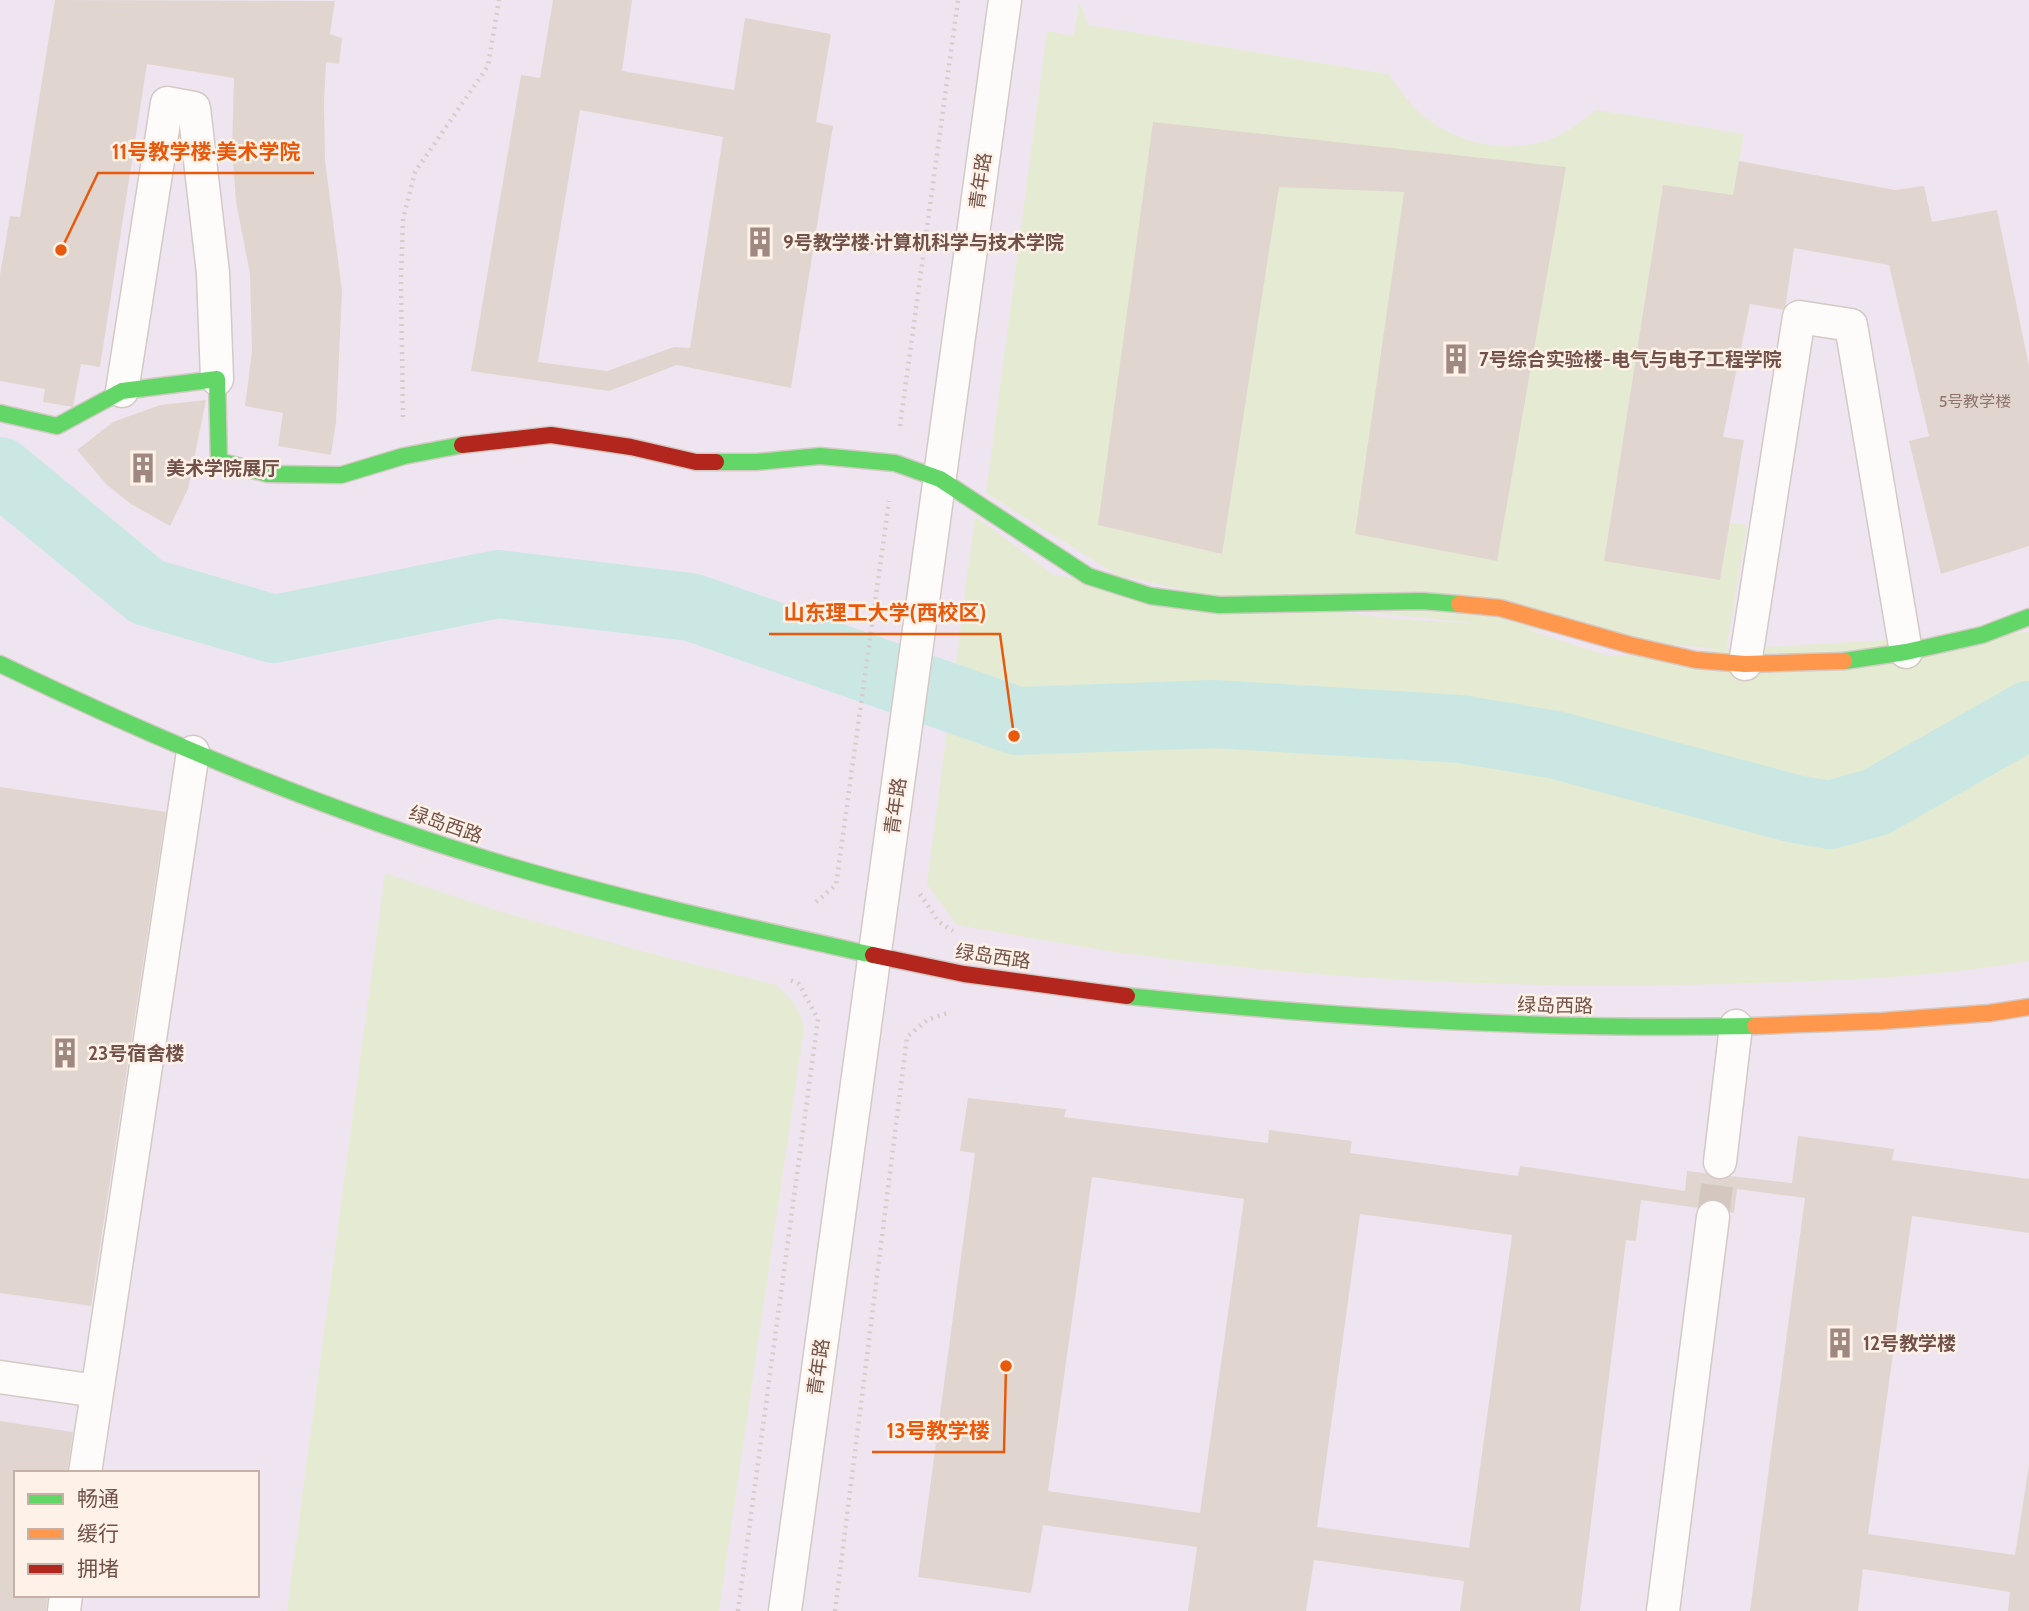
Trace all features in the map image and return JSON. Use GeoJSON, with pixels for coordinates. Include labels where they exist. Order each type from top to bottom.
{"type":"FeatureCollection","features":[{"type":"Feature","properties":{"kind":"street","name":"青年路"},"geometry":{"type":"LineString","coordinates":[[785,1611],[1005,0]]}},
{"type":"Feature","properties":{"kind":"street"},"geometry":{"type":"LineString","coordinates":[[121,391],[167,103],[194,108],[213,273],[219,461],[268,474],[341,475],[404,456],[478,442],[551,435],[631,447],[696,462],[756,462],[820,456],[895,463],[940,479],[1088,576],[1151,596],[1219,605],[1422,601],[1500,608],[1630,645],[1696,660],[1745,664],[1844,661],[1906,652],[1982,635],[2029,617]]}},
{"type":"Feature","properties":{"kind":"street"},"geometry":{"type":"LineString","coordinates":[[1745,664],[1799,317],[1851,325],[1906,652]]}},
{"type":"Feature","properties":{"kind":"street"},"geometry":{"type":"LineString","coordinates":[[0,413],[57,426],[121,391],[217,379]]}},
{"type":"Feature","properties":{"kind":"street","name":"绿岛西路"},"geometry":{"type":"LineString","coordinates":[[0,664],[193,752],[328,805],[482,858],[620,899],[768,934],[960,973],[1151,999],[1341,1016],[1514,1025],[1666,1028],[1857,1024],[2029,1007]]}},
{"type":"Feature","properties":{"kind":"street"},"geometry":{"type":"LineString","coordinates":[[85,1471],[193,752]]}},
{"type":"Feature","properties":{"kind":"street"},"geometry":{"type":"LineString","coordinates":[[1720,1162],[1736,1026]]}},
{"type":"Feature","properties":{"kind":"street"},"geometry":{"type":"LineString","coordinates":[[1663,1611],[1713,1217]]}},
{"type":"Feature","properties":{"kind":"street"},"geometry":{"type":"LineString","coordinates":[[0,1377],[97,1391]]}},
{"type":"Feature","properties":{"kind":"path"},"geometry":{"type":"LineString","coordinates":[[404,456],[401,282],[403,219],[415,172],[488,66],[499,0]]}},
{"type":"Feature","properties":{"kind":"path"},"geometry":{"type":"LineString","coordinates":[[808,903],[818,902],[836,886],[958,0]]}},
{"type":"Feature","properties":{"kind":"path"},"geometry":{"type":"LineString","coordinates":[[920,895],[939,922],[956,932]]}},
{"type":"Feature","properties":{"kind":"path"},"geometry":{"type":"LineString","coordinates":[[738,1611],[818,1019],[799,984],[779,975]]}},
{"type":"Feature","properties":{"kind":"path"},"geometry":{"type":"LineString","coordinates":[[835,1611],[907,1037],[927,1020],[957,1010]]}},
{"type":"Feature","properties":{"kind":"shaded area"},"geometry":{"type":"Polygon","coordinates":[[[0,0],[2029,0],[2029,1611],[0,1611],[0,0]]]}},
{"type":"Feature","properties":{"kind":"green space"},"geometry":{"type":"Polygon","coordinates":[[[1079,3],[1089,25],[1388,74],[1411,104],[1428,119],[1459,137],[1476,142],[1511,146],[1545,141],[1566,132],[1596,110],[1744,134],[1733,195],[1663,185],[1604,560],[1720,580],[1730,523],[1747,525],[1726,650],[1208,595],[1117,575],[986,493],[1047,31],[1074,36],[1079,3]]]}},
{"type":"Feature","properties":{"kind":"green space"},"geometry":{"type":"Polygon","coordinates":[[[975,516],[1054,575],[1395,619],[1515,626],[1609,656],[2029,632],[2029,961],[1917,975],[1803,982],[1500,984],[1349,976],[1198,963],[1102,950],[957,925],[927,884],[975,516]]]}},
{"type":"Feature","properties":{"kind":"green space"},"geometry":{"type":"Polygon","coordinates":[[[385,873],[498,911],[776,985],[791,999],[800,1015],[804,1028],[719,1611],[287,1611],[385,873]]]}},
{"type":"Feature","properties":{"kind":"building"},"geometry":{"type":"Polygon","coordinates":[[[55,0],[335,1],[330,34],[342,38],[339,64],[326,62],[324,104],[325,160],[342,291],[336,422],[331,455],[278,446],[283,413],[245,406],[252,351],[250,274],[236,202],[232,147],[234,78],[147,64],[100,367],[81,364],[73,407],[43,402],[45,389],[0,381],[0,275],[10,216],[20,217],[55,0]]]}},
{"type":"Feature","properties":{"kind":"building","name":"9号教学楼·计算机科学与技术学院"},"geometry":{"type":"Polygon","coordinates":[[[553,0],[632,0],[622,71],[734,90],[745,18],[831,34],[816,122],[833,126],[791,388],[677,365],[609,391],[471,371],[521,75],[540,78],[553,0]],[[580,110],[538,362],[607,371],[674,347],[690,348],[723,137],[580,110]]]}},
{"type":"Feature","properties":{"kind":"building","name":"7号综合实验楼-电气与电子工程学院"},"geometry":{"type":"Polygon","coordinates":[[[1153,122],[1566,167],[1497,561],[1355,534],[1404,192],[1279,187],[1222,554],[1098,525],[1153,122]]]}},
{"type":"Feature","properties":{"kind":"building"},"geometry":{"type":"Polygon","coordinates":[[[1739,161],[1895,190],[1924,186],[1932,222],[1997,210],[2029,366],[2029,546],[1941,574],[1909,441],[1929,436],[1889,265],[1794,248],[1785,310],[1750,304],[1723,437],[1744,440],[1720,580],[1604,561],[1663,185],[1733,195],[1739,161]]]}},
{"type":"Feature","properties":{"kind":"building","name":"美术学院展厅"},"geometry":{"type":"Polygon","coordinates":[[[206,400],[188,489],[170,526],[131,504],[107,485],[77,450],[113,422],[160,405],[206,400]]]}},
{"type":"Feature","properties":{"kind":"building","name":"23号宿舍楼"},"geometry":{"type":"Polygon","coordinates":[[[0,787],[166,812],[91,1306],[0,1293],[0,787]]]}},
{"type":"Feature","properties":{"kind":"building"},"geometry":{"type":"Polygon","coordinates":[[[968,1098],[1066,1109],[1064,1117],[1268,1143],[1269,1130],[1352,1141],[1350,1153],[1518,1176],[1520,1166],[1685,1191],[1687,1171],[1792,1183],[1798,1136],[1894,1149],[1892,1160],[2029,1179],[2029,1233],[1912,1216],[1868,1534],[2015,1555],[2029,1465],[2029,1611],[2008,1611],[2010,1592],[1863,1569],[1858,1611],[1750,1611],[1805,1198],[1737,1189],[1734,1213],[1641,1200],[1636,1241],[1626,1240],[1580,1611],[1460,1611],[1464,1581],[1314,1560],[1306,1611],[1188,1611],[1197,1547],[1043,1525],[1031,1593],[918,1577],[975,1153],[960,1151],[968,1098]],[[1092,1177],[1048,1491],[1200,1513],[1244,1199],[1092,1177]],[[1360,1214],[1317,1527],[1469,1548],[1512,1235],[1360,1214]]]}},
{"type":"Feature","properties":{"kind":"building"},"geometry":{"type":"Polygon","coordinates":[[[0,1421],[73,1432],[67,1471],[14,1471],[14,1597],[48,1597],[46,1611],[0,1611],[0,1421]]]}},
{"type":"Feature","properties":{"kind":"waterway"},"geometry":{"type":"LineString","coordinates":[[0,471],[147,592],[274,629],[498,584],[691,607],[1017,721],[1214,714],[1460,729],[1556,745],[1795,809],[1830,815],[1876,802],[2029,715]]}},
{"type":"Feature","properties":{"kind":"tunnel"},"geometry":{"type":"LineString","coordinates":[[1713,1217],[1720,1162]]}},
{"type":"Feature","properties":{"kind":"traffic: fast"},"geometry":{"type":"LineString","coordinates":[[0,413],[57,426],[122,391],[217,379],[219,461],[268,474],[341,475],[404,456],[462,445]]}},
{"type":"Feature","properties":{"kind":"traffic: fast"},"geometry":{"type":"LineString","coordinates":[[716,462],[756,462],[820,456],[895,463],[940,479],[1088,576],[1151,596],[1219,605],[1422,601],[1459,604]]}},
{"type":"Feature","properties":{"kind":"traffic: fast"},"geometry":{"type":"LineString","coordinates":[[1844,661],[1906,652],[1982,635],[2029,617]]}},
{"type":"Feature","properties":{"kind":"traffic: fast"},"geometry":{"type":"LineString","coordinates":[[0,664],[125,722],[252,776],[447,847],[602,892],[873,955]]}},
{"type":"Feature","properties":{"kind":"traffic: fast"},"geometry":{"type":"LineString","coordinates":[[1127,996],[1284,1011],[1441,1021],[1598,1026],[1755,1026]]}},
{"type":"Feature","properties":{"kind":"traffic: slow"},"geometry":{"type":"LineString","coordinates":[[1459,604],[1500,608],[1630,645],[1696,660],[1745,664],[1844,661]]}},
{"type":"Feature","properties":{"kind":"traffic: slow"},"geometry":{"type":"LineString","coordinates":[[1755,1026],[1882,1021],[1990,1013],[2029,1007]]}},
{"type":"Feature","properties":{"kind":"traffic: jam"},"geometry":{"type":"LineString","coordinates":[[462,445],[551,435],[631,447],[696,462],[716,462]]}},
{"type":"Feature","properties":{"kind":"traffic: jam"},"geometry":{"type":"LineString","coordinates":[[873,955],[964,974],[1127,996]]}},
{"type":"Feature","properties":{"kind":"place","name":"9号教学楼·计算机科学与技术学院"},"geometry":{"type":"Point","coordinates":[760,242]}},
{"type":"Feature","properties":{"kind":"place","name":"11号教学楼·美术学院"},"geometry":{"type":"Point","coordinates":[61,250]}},
{"type":"Feature","properties":{"kind":"place","name":"7号综合实验楼-电气与电子工程学院"},"geometry":{"type":"Point","coordinates":[1456,359]}},
{"type":"Feature","properties":{"kind":"place","name":"美术学院展厅"},"geometry":{"type":"Point","coordinates":[143,468]}},
{"type":"Feature","properties":{"kind":"place","name":"山东理工大学(西校区)"},"geometry":{"type":"Point","coordinates":[1014,736]}},
{"type":"Feature","properties":{"kind":"place","name":"23号宿舍楼"},"geometry":{"type":"Point","coordinates":[65,1053]}},
{"type":"Feature","properties":{"kind":"place","name":"12号教学楼"},"geometry":{"type":"Point","coordinates":[1840,1343]}},
{"type":"Feature","properties":{"kind":"place","name":"13号教学楼"},"geometry":{"type":"Point","coordinates":[1006,1366]}}]}
